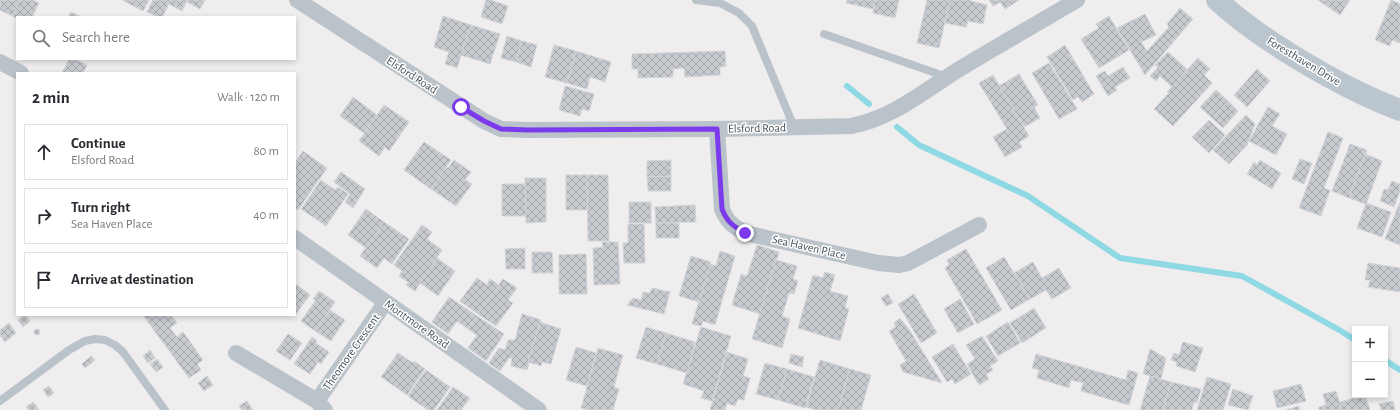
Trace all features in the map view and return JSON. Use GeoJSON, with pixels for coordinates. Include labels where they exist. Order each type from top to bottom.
{"type":"FeatureCollection","features":[{"type":"Feature","properties":{"kind":"street","name":"Elsford Road"},"geometry":{"type":"LineString","coordinates":[[297,0],[484,121],[501,129],[543,130],[717,129],[851,126],[865,124],[894,110],[1076,0]]}},
{"type":"Feature","properties":{"kind":"street","name":"Foresthaven Drive"},"geometry":{"type":"LineString","coordinates":[[1217,0],[1275,46],[1347,86],[1400,110]]}},
{"type":"Feature","properties":{"kind":"street"},"geometry":{"type":"LineString","coordinates":[[0,62],[20,72]]}},
{"type":"Feature","properties":{"kind":"street","name":"Sea Haven Place"},"geometry":{"type":"LineString","coordinates":[[717,129],[722,209],[726,219],[745,233],[878,263],[899,265],[920,258],[979,225]]}},
{"type":"Feature","properties":{"kind":"street","name":"Montmore Road"},"geometry":{"type":"LineString","coordinates":[[296,239],[539,410]]}},
{"type":"Feature","properties":{"kind":"street","name":"Theomore Crescent"},"geometry":{"type":"LineString","coordinates":[[236,353],[321,405],[385,302]]}},
{"type":"Feature","properties":{"kind":"lane"},"geometry":{"type":"LineString","coordinates":[[696,0],[720,3],[738,13],[752,26],[794,127]]}},
{"type":"Feature","properties":{"kind":"lane"},"geometry":{"type":"LineString","coordinates":[[824,34],[947,77]]}},
{"type":"Feature","properties":{"kind":"lane"},"geometry":{"type":"LineString","coordinates":[[0,401],[69,350],[85,341],[95,339],[105,340],[115,345],[123,352],[165,410]]}},
{"type":"Feature","properties":{"kind":"building"},"geometry":{"type":"Polygon","coordinates":[[[0,0],[20,0],[12,16],[0,10],[0,0]]]}},
{"type":"Feature","properties":{"kind":"building"},"geometry":{"type":"Polygon","coordinates":[[[20,0],[33,0],[39,3],[32,16],[16,16],[16,18],[12,16],[20,0]]]}},
{"type":"Feature","properties":{"kind":"building"},"geometry":{"type":"Polygon","coordinates":[[[122,0],[149,0],[143,11],[122,0]]]}},
{"type":"Feature","properties":{"kind":"building"},"geometry":{"type":"Polygon","coordinates":[[[153,0],[187,0],[182,11],[169,4],[163,16],[156,16],[147,12],[153,0]]]}},
{"type":"Feature","properties":{"kind":"building"},"geometry":{"type":"Polygon","coordinates":[[[188,0],[205,0],[200,9],[187,2],[188,0]]]}},
{"type":"Feature","properties":{"kind":"building"},"geometry":{"type":"Polygon","coordinates":[[[486,0],[491,0],[508,6],[502,24],[481,17],[486,0]]]}},
{"type":"Feature","properties":{"kind":"building"},"geometry":{"type":"Polygon","coordinates":[[[847,0],[875,0],[873,9],[846,3],[847,0]]]}},
{"type":"Feature","properties":{"kind":"building"},"geometry":{"type":"Polygon","coordinates":[[[875,0],[899,0],[895,18],[873,13],[875,0]]]}},
{"type":"Feature","properties":{"kind":"building"},"geometry":{"type":"Polygon","coordinates":[[[927,0],[950,0],[939,48],[917,43],[927,0]]]}},
{"type":"Feature","properties":{"kind":"building"},"geometry":{"type":"Polygon","coordinates":[[[950,0],[971,0],[987,5],[983,24],[968,21],[966,27],[945,23],[950,0]]]}},
{"type":"Feature","properties":{"kind":"building"},"geometry":{"type":"Polygon","coordinates":[[[989,0],[1019,0],[1005,9],[1000,2],[993,6],[989,0]]]}},
{"type":"Feature","properties":{"kind":"building"},"geometry":{"type":"Polygon","coordinates":[[[1318,0],[1350,0],[1340,15],[1318,0]]]}},
{"type":"Feature","properties":{"kind":"building"},"geometry":{"type":"Polygon","coordinates":[[[1391,0],[1400,4],[1400,43],[1392,40],[1390,46],[1375,40],[1391,0]]]}},
{"type":"Feature","properties":{"kind":"building"},"geometry":{"type":"Polygon","coordinates":[[[1180,8],[1193,19],[1145,75],[1117,28],[1145,14],[1156,35],[1141,42],[1147,51],[1169,27],[1167,24],[1180,8]]]}},
{"type":"Feature","properties":{"kind":"building"},"geometry":{"type":"Polygon","coordinates":[[[71,12],[79,16],[69,16],[71,12]]]}},
{"type":"Feature","properties":{"kind":"building"},"geometry":{"type":"Polygon","coordinates":[[[443,16],[471,25],[457,68],[445,64],[449,52],[434,47],[443,16]]]}},
{"type":"Feature","properties":{"kind":"building"},"geometry":{"type":"Polygon","coordinates":[[[1109,16],[1129,50],[1099,68],[1081,39],[1099,28],[1096,24],[1109,16]]]}},
{"type":"Feature","properties":{"kind":"building"},"geometry":{"type":"Polygon","coordinates":[[[471,25],[500,34],[490,64],[461,55],[471,25]]]}},
{"type":"Feature","properties":{"kind":"building"},"geometry":{"type":"Polygon","coordinates":[[[507,36],[522,41],[516,62],[501,58],[507,36]]]}},
{"type":"Feature","properties":{"kind":"building"},"geometry":{"type":"Polygon","coordinates":[[[522,41],[537,45],[531,67],[516,62],[522,41]]]}},
{"type":"Feature","properties":{"kind":"building"},"geometry":{"type":"Polygon","coordinates":[[[554,45],[576,51],[567,83],[545,77],[554,45]]]}},
{"type":"Feature","properties":{"kind":"building"},"geometry":{"type":"Polygon","coordinates":[[[1065,45],[1094,94],[1082,102],[1078,97],[1073,100],[1047,57],[1065,45]]]}},
{"type":"Feature","properties":{"kind":"building"},"geometry":{"type":"Polygon","coordinates":[[[576,51],[611,62],[605,82],[590,77],[587,89],[567,83],[576,51]]]}},
{"type":"Feature","properties":{"kind":"building"},"geometry":{"type":"Polygon","coordinates":[[[725,51],[726,66],[720,67],[720,75],[685,77],[684,68],[673,69],[673,77],[638,78],[638,69],[632,69],[632,54],[725,51]]]}},
{"type":"Feature","properties":{"kind":"building"},"geometry":{"type":"Polygon","coordinates":[[[1168,52],[1187,69],[1172,87],[1160,76],[1156,81],[1150,76],[1158,67],[1155,65],[1168,52]]]}},
{"type":"Feature","properties":{"kind":"building"},"geometry":{"type":"Polygon","coordinates":[[[1198,58],[1210,69],[1204,75],[1212,83],[1173,126],[1154,109],[1169,93],[1167,92],[1198,58]]]}},
{"type":"Feature","properties":{"kind":"building"},"geometry":{"type":"Polygon","coordinates":[[[68,60],[76,60],[87,65],[84,72],[62,72],[68,60]]]}},
{"type":"Feature","properties":{"kind":"building"},"geometry":{"type":"Polygon","coordinates":[[[1049,63],[1077,109],[1059,119],[1032,73],[1049,63]]]}},
{"type":"Feature","properties":{"kind":"building"},"geometry":{"type":"Polygon","coordinates":[[[1123,67],[1130,78],[1115,87],[1117,90],[1108,96],[1096,76],[1105,71],[1108,76],[1123,67]]]}},
{"type":"Feature","properties":{"kind":"building"},"geometry":{"type":"Polygon","coordinates":[[[1257,69],[1270,81],[1247,107],[1234,95],[1257,69]]]}},
{"type":"Feature","properties":{"kind":"building"},"geometry":{"type":"Polygon","coordinates":[[[1019,74],[1038,105],[1034,107],[1040,118],[1024,127],[999,86],[1019,74]]]}},
{"type":"Feature","properties":{"kind":"building"},"geometry":{"type":"Polygon","coordinates":[[[993,75],[1029,136],[1019,142],[1022,147],[1005,157],[993,137],[1007,129],[979,83],[993,75]]]}},
{"type":"Feature","properties":{"kind":"building"},"geometry":{"type":"Polygon","coordinates":[[[565,86],[594,94],[589,111],[582,109],[580,116],[559,110],[565,86]]]}},
{"type":"Feature","properties":{"kind":"building"},"geometry":{"type":"Polygon","coordinates":[[[1216,90],[1228,101],[1212,118],[1200,107],[1216,90]]]}},
{"type":"Feature","properties":{"kind":"building"},"geometry":{"type":"Polygon","coordinates":[[[353,97],[377,115],[364,133],[340,116],[353,97]]]}},
{"type":"Feature","properties":{"kind":"building"},"geometry":{"type":"Polygon","coordinates":[[[1228,101],[1238,111],[1223,128],[1212,118],[1228,101]]]}},
{"type":"Feature","properties":{"kind":"building"},"geometry":{"type":"Polygon","coordinates":[[[384,105],[409,122],[389,151],[385,147],[379,156],[359,141],[384,105]]]}},
{"type":"Feature","properties":{"kind":"building"},"geometry":{"type":"Polygon","coordinates":[[[1268,107],[1280,114],[1272,126],[1287,134],[1276,155],[1249,141],[1268,107]]]}},
{"type":"Feature","properties":{"kind":"building"},"geometry":{"type":"Polygon","coordinates":[[[1246,115],[1255,124],[1247,145],[1229,164],[1213,150],[1246,115]]]}},
{"type":"Feature","properties":{"kind":"building"},"geometry":{"type":"Polygon","coordinates":[[[1209,120],[1225,135],[1209,153],[1192,137],[1209,120]]]}},
{"type":"Feature","properties":{"kind":"building"},"geometry":{"type":"Polygon","coordinates":[[[1328,132],[1343,138],[1324,188],[1330,190],[1321,216],[1299,208],[1328,132]]]}},
{"type":"Feature","properties":{"kind":"building"},"geometry":{"type":"Polygon","coordinates":[[[424,142],[451,160],[431,189],[404,170],[424,142]]]}},
{"type":"Feature","properties":{"kind":"building"},"geometry":{"type":"Polygon","coordinates":[[[1350,144],[1367,150],[1349,198],[1332,191],[1350,144]]]}},
{"type":"Feature","properties":{"kind":"building"},"geometry":{"type":"Polygon","coordinates":[[[303,151],[327,168],[298,210],[296,209],[296,162],[303,151]]]}},
{"type":"Feature","properties":{"kind":"building"},"geometry":{"type":"Polygon","coordinates":[[[1365,154],[1382,161],[1366,204],[1349,198],[1365,154]]]}},
{"type":"Feature","properties":{"kind":"building"},"geometry":{"type":"Polygon","coordinates":[[[1300,159],[1312,163],[1304,184],[1292,179],[1300,159]]]}},
{"type":"Feature","properties":{"kind":"building"},"geometry":{"type":"Polygon","coordinates":[[[454,160],[471,172],[465,180],[472,184],[456,206],[431,189],[446,167],[448,168],[454,160]]]}},
{"type":"Feature","properties":{"kind":"building"},"geometry":{"type":"Polygon","coordinates":[[[671,160],[671,176],[647,177],[647,161],[671,160]]]}},
{"type":"Feature","properties":{"kind":"building"},"geometry":{"type":"Polygon","coordinates":[[[1260,160],[1281,173],[1272,189],[1247,174],[1254,162],[1257,165],[1260,160]]]}},
{"type":"Feature","properties":{"kind":"building"},"geometry":{"type":"Polygon","coordinates":[[[341,172],[365,189],[353,208],[345,202],[350,194],[334,182],[341,172]]]}},
{"type":"Feature","properties":{"kind":"building"},"geometry":{"type":"Polygon","coordinates":[[[566,175],[587,175],[588,210],[566,210],[566,175]]]}},
{"type":"Feature","properties":{"kind":"building"},"geometry":{"type":"Polygon","coordinates":[[[587,175],[608,175],[609,241],[588,241],[587,175]]]}},
{"type":"Feature","properties":{"kind":"building"},"geometry":{"type":"Polygon","coordinates":[[[671,176],[671,191],[648,191],[647,177],[671,176]]]}},
{"type":"Feature","properties":{"kind":"building"},"geometry":{"type":"Polygon","coordinates":[[[525,178],[546,178],[546,222],[526,223],[525,178]]]}},
{"type":"Feature","properties":{"kind":"building"},"geometry":{"type":"Polygon","coordinates":[[[321,180],[335,190],[338,187],[348,194],[326,226],[301,209],[321,180]]]}},
{"type":"Feature","properties":{"kind":"building"},"geometry":{"type":"Polygon","coordinates":[[[1392,181],[1400,184],[1400,191],[1394,207],[1380,201],[1384,189],[1388,190],[1392,181]]]}},
{"type":"Feature","properties":{"kind":"building"},"geometry":{"type":"Polygon","coordinates":[[[502,184],[525,184],[526,216],[502,216],[502,184]]]}},
{"type":"Feature","properties":{"kind":"building"},"geometry":{"type":"Polygon","coordinates":[[[629,202],[651,202],[651,223],[629,223],[629,202]]]}},
{"type":"Feature","properties":{"kind":"building"},"geometry":{"type":"Polygon","coordinates":[[[1400,202],[1400,245],[1385,239],[1400,202]]]}},
{"type":"Feature","properties":{"kind":"building"},"geometry":{"type":"Polygon","coordinates":[[[1366,203],[1391,212],[1382,237],[1357,228],[1366,203]]]}},
{"type":"Feature","properties":{"kind":"building"},"geometry":{"type":"Polygon","coordinates":[[[695,205],[696,222],[656,223],[655,207],[695,205]]]}},
{"type":"Feature","properties":{"kind":"building"},"geometry":{"type":"Polygon","coordinates":[[[366,209],[384,222],[366,248],[348,235],[366,209]]]}},
{"type":"Feature","properties":{"kind":"building"},"geometry":{"type":"Polygon","coordinates":[[[384,222],[409,239],[392,264],[384,258],[377,268],[360,256],[384,222]]]}},
{"type":"Feature","properties":{"kind":"building"},"geometry":{"type":"Polygon","coordinates":[[[656,223],[679,223],[679,238],[656,238],[656,223]]]}},
{"type":"Feature","properties":{"kind":"building"},"geometry":{"type":"Polygon","coordinates":[[[628,224],[644,224],[645,263],[624,263],[623,243],[628,243],[628,224]]]}},
{"type":"Feature","properties":{"kind":"building"},"geometry":{"type":"Polygon","coordinates":[[[422,225],[432,232],[427,239],[442,250],[415,291],[406,285],[408,282],[399,276],[402,271],[394,265],[422,225]]]}},
{"type":"Feature","properties":{"kind":"building"},"geometry":{"type":"Polygon","coordinates":[[[602,242],[618,242],[620,284],[594,285],[593,248],[603,247],[602,242]]]}},
{"type":"Feature","properties":{"kind":"building"},"geometry":{"type":"Polygon","coordinates":[[[757,245],[779,252],[760,314],[732,305],[741,274],[747,276],[757,245]]]}},
{"type":"Feature","properties":{"kind":"building"},"geometry":{"type":"Polygon","coordinates":[[[525,248],[525,269],[506,269],[505,249],[525,248]]]}},
{"type":"Feature","properties":{"kind":"building"},"geometry":{"type":"Polygon","coordinates":[[[966,249],[1002,310],[977,324],[945,268],[949,265],[947,260],[966,249]]]}},
{"type":"Feature","properties":{"kind":"building"},"geometry":{"type":"Polygon","coordinates":[[[720,251],[735,256],[715,325],[703,321],[701,326],[692,324],[710,264],[716,266],[720,251]]]}},
{"type":"Feature","properties":{"kind":"building"},"geometry":{"type":"Polygon","coordinates":[[[532,252],[552,252],[553,273],[532,273],[532,252]]]}},
{"type":"Feature","properties":{"kind":"building"},"geometry":{"type":"Polygon","coordinates":[[[586,254],[587,294],[559,294],[559,255],[586,254]]]}},
{"type":"Feature","properties":{"kind":"building"},"geometry":{"type":"Polygon","coordinates":[[[691,256],[711,262],[699,302],[679,296],[691,256]]]}},
{"type":"Feature","properties":{"kind":"building"},"geometry":{"type":"Polygon","coordinates":[[[1004,257],[1030,299],[1011,310],[986,268],[1004,257]]]}},
{"type":"Feature","properties":{"kind":"building"},"geometry":{"type":"Polygon","coordinates":[[[437,258],[455,271],[438,296],[420,283],[437,258]]]}},
{"type":"Feature","properties":{"kind":"building"},"geometry":{"type":"Polygon","coordinates":[[[776,260],[797,266],[793,279],[798,281],[794,294],[789,293],[782,316],[790,319],[782,348],[752,339],[776,260]]]}},
{"type":"Feature","properties":{"kind":"building"},"geometry":{"type":"Polygon","coordinates":[[[1033,262],[1042,278],[1059,268],[1071,288],[1052,299],[1046,290],[1030,299],[1014,273],[1033,262]]]}},
{"type":"Feature","properties":{"kind":"building"},"geometry":{"type":"Polygon","coordinates":[[[1368,263],[1400,268],[1400,292],[1368,287],[1370,280],[1365,280],[1368,263]]]}},
{"type":"Feature","properties":{"kind":"building"},"geometry":{"type":"Polygon","coordinates":[[[825,272],[835,275],[830,291],[848,296],[845,308],[849,309],[840,341],[798,328],[813,275],[823,278],[825,272]]]}},
{"type":"Feature","properties":{"kind":"building"},"geometry":{"type":"Polygon","coordinates":[[[477,278],[487,285],[490,279],[499,285],[478,314],[460,301],[477,278]]]}},
{"type":"Feature","properties":{"kind":"building"},"geometry":{"type":"Polygon","coordinates":[[[503,279],[517,288],[508,300],[513,303],[496,326],[478,314],[503,279]]]}},
{"type":"Feature","properties":{"kind":"building"},"geometry":{"type":"Polygon","coordinates":[[[296,284],[310,295],[296,314],[296,284]]]}},
{"type":"Feature","properties":{"kind":"building"},"geometry":{"type":"Polygon","coordinates":[[[652,288],[670,292],[664,314],[627,305],[633,298],[641,300],[643,292],[650,293],[652,288]]]}},
{"type":"Feature","properties":{"kind":"building"},"geometry":{"type":"Polygon","coordinates":[[[319,291],[335,302],[315,331],[301,321],[316,300],[313,299],[319,291]]]}},
{"type":"Feature","properties":{"kind":"building"},"geometry":{"type":"Polygon","coordinates":[[[888,294],[893,303],[886,306],[881,298],[888,294]]]}},
{"type":"Feature","properties":{"kind":"building"},"geometry":{"type":"Polygon","coordinates":[[[914,294],[937,333],[921,343],[898,304],[914,294]]]}},
{"type":"Feature","properties":{"kind":"building"},"geometry":{"type":"Polygon","coordinates":[[[449,297],[477,316],[468,329],[457,321],[448,334],[432,322],[449,297]]]}},
{"type":"Feature","properties":{"kind":"building"},"geometry":{"type":"Polygon","coordinates":[[[960,299],[974,324],[958,333],[944,309],[960,299]]]}},
{"type":"Feature","properties":{"kind":"building"},"geometry":{"type":"Polygon","coordinates":[[[1034,308],[1046,328],[1022,343],[1010,323],[1034,308]]]}},
{"type":"Feature","properties":{"kind":"building"},"geometry":{"type":"Polygon","coordinates":[[[330,310],[345,320],[331,341],[315,331],[330,310]]]}},
{"type":"Feature","properties":{"kind":"building"},"geometry":{"type":"Polygon","coordinates":[[[522,314],[541,320],[527,370],[511,366],[512,358],[509,358],[500,371],[489,363],[499,348],[505,350],[508,340],[515,340],[522,314]]]}},
{"type":"Feature","properties":{"kind":"building"},"geometry":{"type":"Polygon","coordinates":[[[26,316],[30,321],[23,327],[18,320],[26,316]]]}},
{"type":"Feature","properties":{"kind":"building"},"geometry":{"type":"Polygon","coordinates":[[[144,316],[172,316],[177,323],[170,328],[177,337],[183,332],[203,360],[197,364],[201,370],[189,378],[144,316]]]}},
{"type":"Feature","properties":{"kind":"building"},"geometry":{"type":"Polygon","coordinates":[[[477,316],[504,334],[486,361],[468,348],[477,335],[468,329],[477,316]]]}},
{"type":"Feature","properties":{"kind":"building"},"geometry":{"type":"Polygon","coordinates":[[[900,318],[910,331],[942,383],[903,372],[900,365],[906,361],[889,331],[896,327],[894,323],[900,318]]]}},
{"type":"Feature","properties":{"kind":"building"},"geometry":{"type":"Polygon","coordinates":[[[540,322],[561,329],[551,364],[542,362],[541,366],[528,362],[540,322]]]}},
{"type":"Feature","properties":{"kind":"building"},"geometry":{"type":"Polygon","coordinates":[[[1008,322],[1020,343],[998,356],[986,336],[1008,322]]]}},
{"type":"Feature","properties":{"kind":"building"},"geometry":{"type":"Polygon","coordinates":[[[9,323],[16,333],[5,342],[0,335],[0,330],[9,323]]]}},
{"type":"Feature","properties":{"kind":"building"},"geometry":{"type":"Polygon","coordinates":[[[646,327],[666,333],[657,364],[636,358],[646,327]]]}},
{"type":"Feature","properties":{"kind":"building"},"geometry":{"type":"Polygon","coordinates":[[[701,327],[731,336],[712,401],[701,398],[704,391],[683,384],[701,327]]]}},
{"type":"Feature","properties":{"kind":"building"},"geometry":{"type":"Polygon","coordinates":[[[37,329],[40,332],[37,335],[34,332],[37,329]]]}},
{"type":"Feature","properties":{"kind":"building"},"geometry":{"type":"Polygon","coordinates":[[[666,333],[695,342],[687,373],[657,364],[666,333]]]}},
{"type":"Feature","properties":{"kind":"building"},"geometry":{"type":"Polygon","coordinates":[[[288,334],[302,343],[290,360],[276,351],[288,334]]]}},
{"type":"Feature","properties":{"kind":"building"},"geometry":{"type":"Polygon","coordinates":[[[982,336],[998,361],[990,366],[993,370],[986,374],[989,379],[979,385],[967,364],[975,359],[966,345],[982,336]]]}},
{"type":"Feature","properties":{"kind":"building"},"geometry":{"type":"Polygon","coordinates":[[[312,337],[317,341],[316,343],[329,352],[321,364],[318,362],[310,374],[294,364],[312,337]]]}},
{"type":"Feature","properties":{"kind":"building"},"geometry":{"type":"Polygon","coordinates":[[[1183,342],[1203,348],[1195,372],[1176,366],[1177,362],[1171,360],[1174,353],[1179,355],[1183,342]]]}},
{"type":"Feature","properties":{"kind":"building"},"geometry":{"type":"Polygon","coordinates":[[[953,344],[971,374],[955,384],[952,379],[947,382],[932,357],[953,344]]]}},
{"type":"Feature","properties":{"kind":"building"},"geometry":{"type":"Polygon","coordinates":[[[576,347],[596,353],[587,386],[566,380],[576,347]]]}},
{"type":"Feature","properties":{"kind":"building"},"geometry":{"type":"Polygon","coordinates":[[[598,348],[623,355],[614,387],[619,389],[613,410],[589,410],[581,408],[598,348]]]}},
{"type":"Feature","properties":{"kind":"building"},"geometry":{"type":"Polygon","coordinates":[[[1150,349],[1166,358],[1161,379],[1143,374],[1150,349]]]}},
{"type":"Feature","properties":{"kind":"building"},"geometry":{"type":"Polygon","coordinates":[[[150,350],[155,358],[148,363],[143,356],[150,350]]]}},
{"type":"Feature","properties":{"kind":"building"},"geometry":{"type":"Polygon","coordinates":[[[727,352],[748,359],[743,376],[750,378],[744,400],[738,399],[735,406],[727,403],[725,410],[710,410],[727,352]]]}},
{"type":"Feature","properties":{"kind":"building"},"geometry":{"type":"Polygon","coordinates":[[[398,353],[413,363],[414,361],[425,369],[407,395],[381,377],[398,353]]]}},
{"type":"Feature","properties":{"kind":"building"},"geometry":{"type":"Polygon","coordinates":[[[791,354],[804,357],[802,367],[789,363],[791,354]]]}},
{"type":"Feature","properties":{"kind":"building"},"geometry":{"type":"Polygon","coordinates":[[[1036,354],[1126,380],[1128,370],[1138,373],[1129,405],[1081,391],[1083,383],[1071,380],[1069,388],[1037,378],[1039,370],[1032,368],[1036,354]]]}},
{"type":"Feature","properties":{"kind":"building"},"geometry":{"type":"Polygon","coordinates":[[[91,356],[95,360],[85,368],[82,364],[91,356]]]}},
{"type":"Feature","properties":{"kind":"building"},"geometry":{"type":"Polygon","coordinates":[[[157,359],[163,367],[156,372],[150,364],[157,359]]]}},
{"type":"Feature","properties":{"kind":"building"},"geometry":{"type":"Polygon","coordinates":[[[820,360],[850,369],[838,410],[816,410],[806,407],[820,360]]]}},
{"type":"Feature","properties":{"kind":"building"},"geometry":{"type":"Polygon","coordinates":[[[765,363],[787,369],[778,400],[756,394],[765,363]]]}},
{"type":"Feature","properties":{"kind":"building"},"geometry":{"type":"Polygon","coordinates":[[[787,369],[814,377],[805,408],[778,400],[787,369]]]}},
{"type":"Feature","properties":{"kind":"building"},"geometry":{"type":"Polygon","coordinates":[[[850,369],[871,375],[861,410],[838,410],[850,369]]]}},
{"type":"Feature","properties":{"kind":"building"},"geometry":{"type":"Polygon","coordinates":[[[426,370],[450,387],[434,410],[428,410],[408,396],[426,370]]]}},
{"type":"Feature","properties":{"kind":"building"},"geometry":{"type":"Polygon","coordinates":[[[207,376],[213,385],[204,391],[198,383],[207,376]]]}},
{"type":"Feature","properties":{"kind":"building"},"geometry":{"type":"Polygon","coordinates":[[[1150,376],[1171,382],[1163,410],[1140,410],[1150,376]]]}},
{"type":"Feature","properties":{"kind":"building"},"geometry":{"type":"Polygon","coordinates":[[[1207,377],[1231,384],[1223,410],[1197,410],[1207,377]]]}},
{"type":"Feature","properties":{"kind":"building"},"geometry":{"type":"Polygon","coordinates":[[[1171,382],[1201,389],[1197,403],[1194,402],[1192,410],[1163,410],[1171,382]]]}},
{"type":"Feature","properties":{"kind":"building"},"geometry":{"type":"Polygon","coordinates":[[[1301,384],[1306,401],[1277,408],[1273,391],[1301,384]]]}},
{"type":"Feature","properties":{"kind":"building"},"geometry":{"type":"Polygon","coordinates":[[[49,386],[54,393],[48,397],[43,390],[49,386]]]}},
{"type":"Feature","properties":{"kind":"building"},"geometry":{"type":"Polygon","coordinates":[[[453,387],[470,398],[461,410],[437,410],[453,387]]]}},
{"type":"Feature","properties":{"kind":"building"},"geometry":{"type":"Polygon","coordinates":[[[1233,389],[1253,396],[1248,410],[1228,405],[1233,389]]]}},
{"type":"Feature","properties":{"kind":"building"},"geometry":{"type":"Polygon","coordinates":[[[1336,391],[1342,410],[1319,410],[1319,407],[1326,405],[1323,394],[1336,391]]]}},
{"type":"Feature","properties":{"kind":"building"},"geometry":{"type":"Polygon","coordinates":[[[1354,398],[1366,398],[1370,410],[1342,410],[1340,402],[1354,398]]]}},
{"type":"Feature","properties":{"kind":"building"},"geometry":{"type":"Polygon","coordinates":[[[247,401],[253,410],[242,410],[239,406],[247,401]]]}},
{"type":"Feature","properties":{"kind":"building"},"geometry":{"type":"Polygon","coordinates":[[[1393,401],[1395,410],[1381,410],[1379,404],[1393,401]]]}},
{"type":"Feature","properties":{"kind":"building"},"geometry":{"type":"Polygon","coordinates":[[[33,402],[39,410],[29,410],[26,407],[33,402]]]}},
{"type":"Feature","properties":{"kind":"building"},"geometry":{"type":"Polygon","coordinates":[[[1299,406],[1300,410],[1285,410],[1299,406]]]}},
{"type":"Feature","properties":{"kind":"waterway"},"geometry":{"type":"LineString","coordinates":[[847,86],[869,104]]}},
{"type":"Feature","properties":{"kind":"waterway"},"geometry":{"type":"LineString","coordinates":[[897,127],[919,145],[1028,196],[1120,258],[1242,276],[1352,338]]}},
{"type":"Feature","properties":{"kind":"waterway"},"geometry":{"type":"LineString","coordinates":[[1388,362],[1400,370]]}},
{"type":"Feature","properties":{"kind":"route"},"geometry":{"type":"LineString","coordinates":[[461,107],[501,129],[717,129],[720,200],[722,209],[726,219],[745,233]]}}]}
